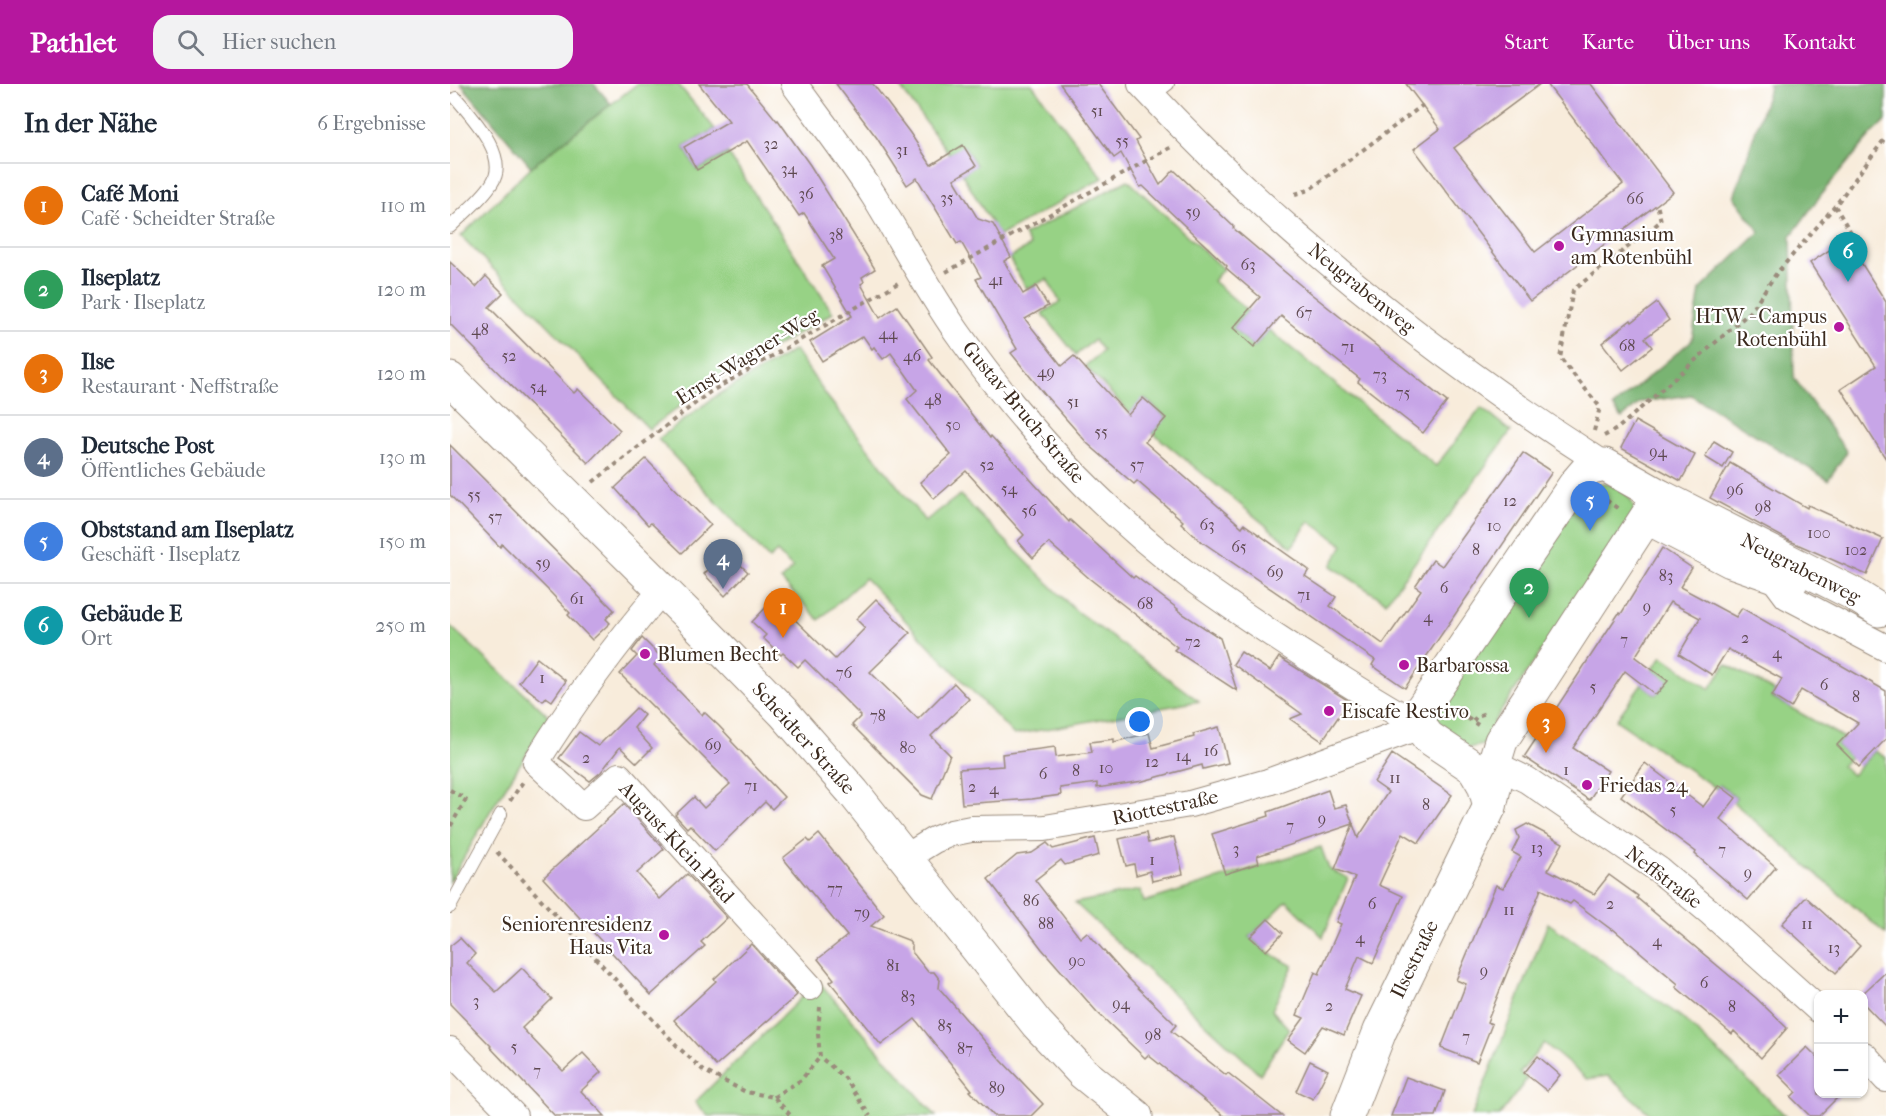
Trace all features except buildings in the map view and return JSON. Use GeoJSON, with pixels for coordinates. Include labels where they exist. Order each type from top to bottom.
{"type":"FeatureCollection","features":[{"type":"Feature","properties":{"kind":"main road","name":"Scheidter Straße"},"geometry":{"type":"LineString","coordinates":[[450,379],[809,740],[1037,1024],[1083,1072],[1136,1116]]}},
{"type":"Feature","properties":{"kind":"main road"},"geometry":{"type":"LineString","coordinates":[[1484,766],[1428,737],[1420,726],[1421,710],[1431,693],[1578,480],[1601,458],[1644,509]]}},
{"type":"Feature","properties":{"kind":"main road","name":"Neugrabenweg"},"geometry":{"type":"LineString","coordinates":[[1644,509],[1731,561],[1849,602],[1882,611]]}},
{"type":"Feature","properties":{"kind":"main road","name":"Neugrabenweg"},"geometry":{"type":"LineString","coordinates":[[1644,509],[1852,593],[1882,611]]}},
{"type":"Feature","properties":{"kind":"main road","name":"Ilsestraße"},"geometry":{"type":"LineString","coordinates":[[1347,1116],[1380,1031],[1490,806],[1495,784],[1484,766],[1644,509]]}},
{"type":"Feature","properties":{"kind":"street","name":"Gustav-Bruch-Straße"},"geometry":{"type":"LineString","coordinates":[[794,84],[873,194],[922,278],[958,333],[1048,446],[1095,494],[1150,544],[1197,582],[1276,637],[1420,726]]}},
{"type":"Feature","properties":{"kind":"street","name":"Neugrabenweg"},"geometry":{"type":"LineString","coordinates":[[1154,88],[1191,136],[1274,215],[1390,313],[1483,383],[1601,458]]}},
{"type":"Feature","properties":{"kind":"street"},"geometry":{"type":"LineString","coordinates":[[1772,576],[1787,596],[1885,647]]}},
{"type":"Feature","properties":{"kind":"street","name":"August-Klein-Pfad"},"geometry":{"type":"LineString","coordinates":[[662,590],[564,716],[536,762],[584,807],[619,776],[810,987]]}},
{"type":"Feature","properties":{"kind":"street"},"geometry":{"type":"LineString","coordinates":[[1882,611],[1877,627],[1885,647]]}},
{"type":"Feature","properties":{"kind":"street","name":"Riottestraße"},"geometry":{"type":"LineString","coordinates":[[905,858],[919,848],[951,833],[971,829],[1045,828],[1190,804],[1268,782],[1420,726]]}},
{"type":"Feature","properties":{"kind":"street","name":"Neffstraße"},"geometry":{"type":"LineString","coordinates":[[1484,766],[1527,780],[1659,870],[1712,913],[1814,1006]]}},
{"type":"Feature","properties":{"kind":"street"},"geometry":{"type":"LineString","coordinates":[[450,1050],[514,1116]]}},
{"type":"Feature","properties":{"kind":"street"},"geometry":{"type":"LineString","coordinates":[[1868,1060],[1886,1079]]}},
{"type":"Feature","properties":{"kind":"lane"},"geometry":{"type":"LineString","coordinates":[[450,227],[494,182],[497,163],[487,138],[456,98]]}},
{"type":"Feature","properties":{"kind":"lane"},"geometry":{"type":"LineString","coordinates":[[450,907],[501,814]]}},
{"type":"Feature","properties":{"kind":"path"},"geometry":{"type":"LineString","coordinates":[[1295,194],[1310,190],[1423,105]]}},
{"type":"Feature","properties":{"kind":"path"},"geometry":{"type":"LineString","coordinates":[[1601,458],[1617,429],[1749,313],[1776,274],[1835,206],[1886,137]]}},
{"type":"Feature","properties":{"kind":"path","name":"Ernst-Wagner-Weg"},"geometry":{"type":"LineString","coordinates":[[572,501],[600,476],[710,392],[1150,159]]}},
{"type":"Feature","properties":{"kind":"path"},"geometry":{"type":"LineString","coordinates":[[1644,509],[1601,458],[1600,407],[1560,358],[1573,290],[1662,221],[1657,204]]}},
{"type":"Feature","properties":{"kind":"path"},"geometry":{"type":"LineString","coordinates":[[1835,206],[1853,236]]}},
{"type":"Feature","properties":{"kind":"path"},"geometry":{"type":"LineString","coordinates":[[1448,704],[1482,728]]}},
{"type":"Feature","properties":{"kind":"path"},"geometry":{"type":"LineString","coordinates":[[512,798],[524,779]]}},
{"type":"Feature","properties":{"kind":"path"},"geometry":{"type":"LineString","coordinates":[[450,790],[466,799],[450,827]]}},
{"type":"Feature","properties":{"kind":"path"},"geometry":{"type":"LineString","coordinates":[[486,840],[672,1040],[704,1071],[746,1092],[774,1097],[791,1116]]}},
{"type":"Feature","properties":{"kind":"path"},"geometry":{"type":"LineString","coordinates":[[774,1097],[801,1080],[820,1057],[818,1034],[820,1015]]}},
{"type":"Feature","properties":{"kind":"path"},"geometry":{"type":"LineString","coordinates":[[820,1057],[845,1078],[870,1116]]}},
{"type":"Feature","properties":{"kind":"green space"},"geometry":{"type":"Polygon","coordinates":[[[461,84],[594,84],[611,104],[531,167],[461,84]]]}},
{"type":"Feature","properties":{"kind":"green space"},"geometry":{"type":"Polygon","coordinates":[[[637,84],[678,84],[715,129],[684,147],[697,170],[728,153],[833,313],[706,387],[649,429],[461,236],[531,167],[637,84]]]}},
{"type":"Feature","properties":{"kind":"green space"},"geometry":{"type":"Polygon","coordinates":[[[898,84],[1032,84],[1103,178],[999,236],[962,174],[976,165],[964,146],[949,154],[898,84]]]}},
{"type":"Feature","properties":{"kind":"green space"},"geometry":{"type":"Polygon","coordinates":[[[1768,84],[1886,84],[1886,121],[1872,134],[1823,192],[1791,236],[1794,378],[1847,452],[1828,480],[1691,395],[1641,402],[1622,418],[1613,407],[1692,340],[1700,290],[1760,232],[1734,197],[1770,86],[1768,84]]]}},
{"type":"Feature","properties":{"kind":"green space"},"geometry":{"type":"Polygon","coordinates":[[[1128,180],[1223,269],[1213,281],[1248,311],[1233,328],[1254,347],[1269,330],[1436,466],[1481,408],[1511,431],[1386,602],[1331,566],[1343,545],[1309,521],[1292,547],[1153,433],[1166,417],[1144,398],[1130,413],[1085,366],[1103,351],[1094,340],[1076,355],[1042,313],[1060,302],[1047,279],[1027,289],[1009,258],[1030,246],[1024,235],[1128,180]]]}},
{"type":"Feature","properties":{"kind":"green space"},"geometry":{"type":"Polygon","coordinates":[[[795,350],[826,395],[925,521],[960,495],[1075,610],[1199,701],[1014,735],[865,578],[819,620],[781,580],[793,568],[777,552],[769,559],[658,439],[716,396],[795,350]]]}},
{"type":"Feature","properties":{"kind":"green space"},"geometry":{"type":"Polygon","coordinates":[[[1603,483],[1615,486],[1624,492],[1635,512],[1493,723],[1494,729],[1483,745],[1468,748],[1435,726],[1436,705],[1591,484],[1603,483]]]}},
{"type":"Feature","properties":{"kind":"green space"},"geometry":{"type":"Polygon","coordinates":[[[450,626],[550,717],[491,810],[450,882],[450,626]]]}},
{"type":"Feature","properties":{"kind":"green space"},"geometry":{"type":"Polygon","coordinates":[[[1662,656],[1710,689],[1726,664],[1775,691],[1772,697],[1844,738],[1837,745],[1850,757],[1842,766],[1852,775],[1875,751],[1886,758],[1886,934],[1733,802],[1736,798],[1720,785],[1717,789],[1616,720],[1642,684],[1656,695],[1667,681],[1652,670],[1662,656]]]}},
{"type":"Feature","properties":{"kind":"green space"},"geometry":{"type":"Polygon","coordinates":[[[1321,847],[1329,869],[1348,878],[1323,937],[1287,901],[1250,937],[1266,951],[1293,966],[1272,1010],[1289,1029],[1260,1074],[1075,903],[1140,890],[1144,902],[1321,847]]]}},
{"type":"Feature","properties":{"kind":"green space"},"geometry":{"type":"Polygon","coordinates":[[[1548,923],[1680,1016],[1786,1116],[1652,1116],[1608,1076],[1587,1079],[1544,1043],[1520,1073],[1527,1079],[1499,1116],[1472,1116],[1548,923]]]}},
{"type":"Feature","properties":{"kind":"green space"},"geometry":{"type":"Polygon","coordinates":[[[818,981],[936,1116],[708,1116],[695,1102],[818,981]]]}},
{"type":"Feature","properties":{"kind":"place","name":"Gymnasium am Rotenbühl"},"geometry":{"type":"Point","coordinates":[1559,246]}},
{"type":"Feature","properties":{"kind":"place","name":"Gebäude E"},"geometry":{"type":"Point","coordinates":[1848,282]}},
{"type":"Feature","properties":{"kind":"place","name":"HTW - Campus Rotenbühl"},"geometry":{"type":"Point","coordinates":[1839,327]}},
{"type":"Feature","properties":{"kind":"place","name":"Obststand am Ilseplatz"},"geometry":{"type":"Point","coordinates":[1590,531]}},
{"type":"Feature","properties":{"kind":"place","name":"Deutsche Post"},"geometry":{"type":"Point","coordinates":[723,589]}},
{"type":"Feature","properties":{"kind":"place","name":"Ilseplatz"},"geometry":{"type":"Point","coordinates":[1529,618]}},
{"type":"Feature","properties":{"kind":"place","name":"Café Moni"},"geometry":{"type":"Point","coordinates":[783,638]}},
{"type":"Feature","properties":{"kind":"place","name":"Blumen Becht"},"geometry":{"type":"Point","coordinates":[645,654]}},
{"type":"Feature","properties":{"kind":"place","name":"Barbarossa"},"geometry":{"type":"Point","coordinates":[1404,665]}},
{"type":"Feature","properties":{"kind":"place","name":"Eiscafe Restivo"},"geometry":{"type":"Point","coordinates":[1329,711]}},
{"type":"Feature","properties":{"kind":"place","name":"Ilse"},"geometry":{"type":"Point","coordinates":[1546,753]}},
{"type":"Feature","properties":{"kind":"place","name":"Friedas 24"},"geometry":{"type":"Point","coordinates":[1587,785]}},
{"type":"Feature","properties":{"kind":"place","name":"Seniorenresidenz Haus Vita"},"geometry":{"type":"Point","coordinates":[664,935]}}]}
